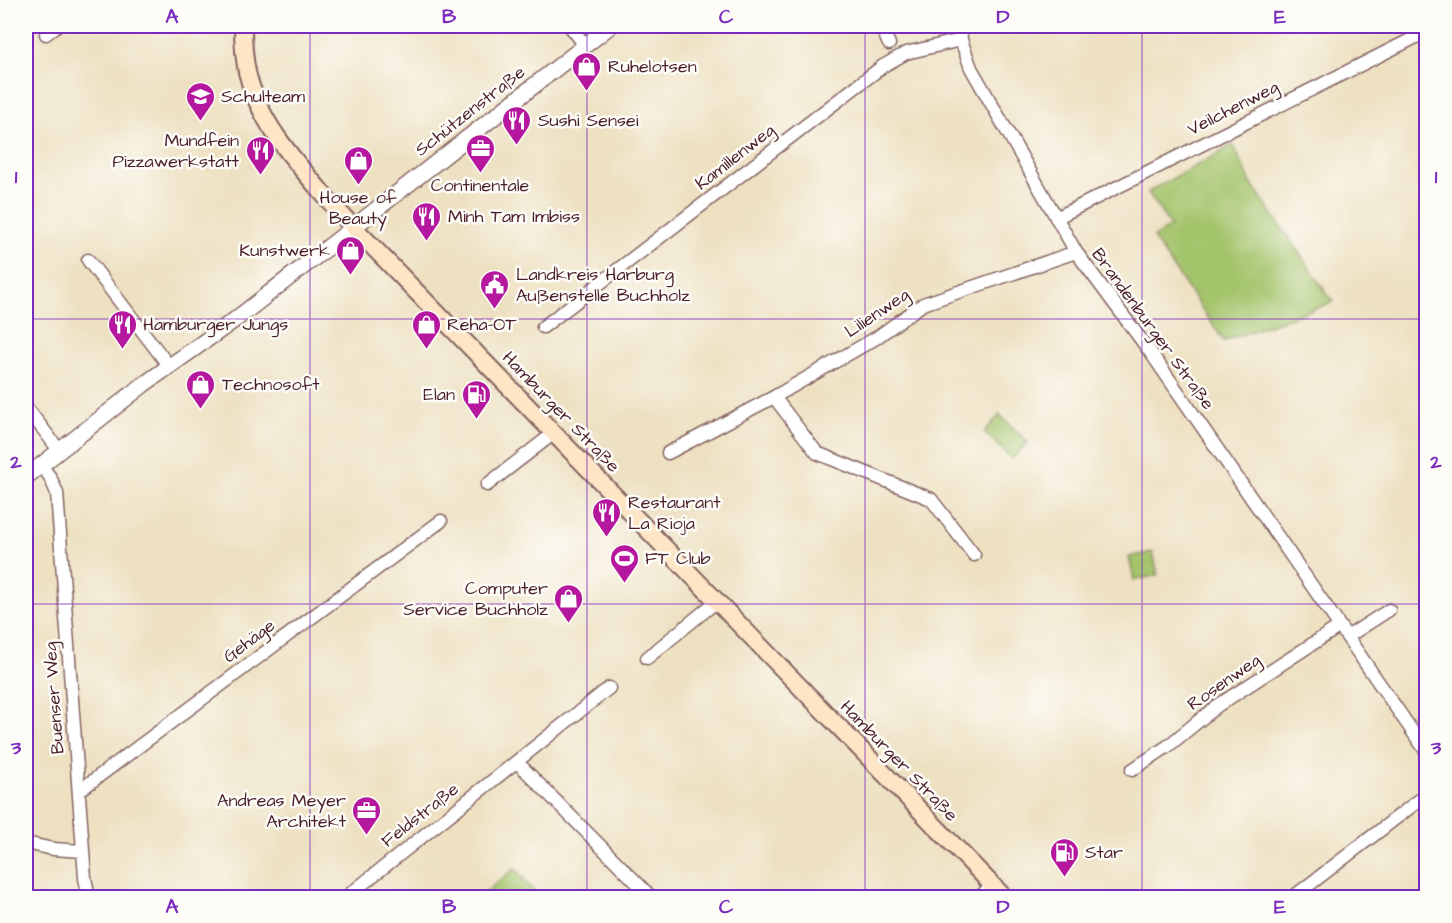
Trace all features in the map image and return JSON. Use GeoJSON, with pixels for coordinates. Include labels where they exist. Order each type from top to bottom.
{"type":"FeatureCollection","features":[{"type":"Feature","properties":{"kind":"main road","name":"Hamburger Straße"},"geometry":{"type":"LineString","coordinates":[[243,26],[247,71],[254,94],[265,117],[289,152],[338,210],[1005,897]]}},
{"type":"Feature","properties":{"kind":"street"},"geometry":{"type":"LineString","coordinates":[[46,34],[56,26]]}},
{"type":"Feature","properties":{"kind":"street"},"geometry":{"type":"LineString","coordinates":[[570,26],[585,45]]}},
{"type":"Feature","properties":{"kind":"street","name":"Schützenstraße"},"geometry":{"type":"LineString","coordinates":[[26,477],[169,366],[236,319],[610,26]]}},
{"type":"Feature","properties":{"kind":"street"},"geometry":{"type":"LineString","coordinates":[[881,26],[889,44]]}},
{"type":"Feature","properties":{"kind":"street","name":"Brandenburger Straße"},"geometry":{"type":"LineString","coordinates":[[960,26],[961,40],[971,68],[1076,252],[1150,353],[1426,751]]}},
{"type":"Feature","properties":{"kind":"street","name":"Veilchenweg"},"geometry":{"type":"LineString","coordinates":[[1056,218],[1426,32]]}},
{"type":"Feature","properties":{"kind":"street","name":"Kamillenweg"},"geometry":{"type":"LineString","coordinates":[[543,327],[883,66],[906,53],[961,40]]}},
{"type":"Feature","properties":{"kind":"street","name":"Lilienweg"},"geometry":{"type":"LineString","coordinates":[[668,453],[774,397],[876,338],[922,304],[1076,252]]}},
{"type":"Feature","properties":{"kind":"street"},"geometry":{"type":"LineString","coordinates":[[88,260],[169,366]]}},
{"type":"Feature","properties":{"kind":"street"},"geometry":{"type":"LineString","coordinates":[[774,397],[816,453],[931,498],[974,555]]}},
{"type":"Feature","properties":{"kind":"street"},"geometry":{"type":"LineString","coordinates":[[26,407],[60,450]]}},
{"type":"Feature","properties":{"kind":"street"},"geometry":{"type":"LineString","coordinates":[[487,485],[554,433]]}},
{"type":"Feature","properties":{"kind":"street","name":"Buenser Weg"},"geometry":{"type":"LineString","coordinates":[[41,465],[50,477],[57,493],[88,897]]}},
{"type":"Feature","properties":{"kind":"street","name":"Gehäge"},"geometry":{"type":"LineString","coordinates":[[79,791],[441,521]]}},
{"type":"Feature","properties":{"kind":"street"},"geometry":{"type":"LineString","coordinates":[[647,658],[717,601]]}},
{"type":"Feature","properties":{"kind":"street"},"geometry":{"type":"LineString","coordinates":[[1343,631],[1389,610]]}},
{"type":"Feature","properties":{"kind":"street","name":"Rosenweg"},"geometry":{"type":"LineString","coordinates":[[1132,770],[1168,746],[1216,706],[1343,631]]}},
{"type":"Feature","properties":{"kind":"street","name":"Feldstraße"},"geometry":{"type":"LineString","coordinates":[[345,897],[609,688]]}},
{"type":"Feature","properties":{"kind":"street"},"geometry":{"type":"LineString","coordinates":[[517,762],[652,897]]}},
{"type":"Feature","properties":{"kind":"street"},"geometry":{"type":"LineString","coordinates":[[1292,897],[1426,795]]}},
{"type":"Feature","properties":{"kind":"street"},"geometry":{"type":"LineString","coordinates":[[26,843],[53,849],[83,851]]}},
{"type":"Feature","properties":{"kind":"street"},"geometry":{"type":"LineString","coordinates":[[979,897],[992,885]]}},
{"type":"Feature","properties":{"kind":"green space"},"geometry":{"type":"Polygon","coordinates":[[[1233,145],[1251,183],[1333,302],[1224,341],[1153,238],[1170,226],[1148,192],[1233,145]]]}},
{"type":"Feature","properties":{"kind":"green space"},"geometry":{"type":"Polygon","coordinates":[[[1000,415],[1028,442],[1012,459],[984,432],[1000,415]]]}},
{"type":"Feature","properties":{"kind":"green space"},"geometry":{"type":"Polygon","coordinates":[[[1153,552],[1158,575],[1134,580],[1129,557],[1153,552]]]}},
{"type":"Feature","properties":{"kind":"green space"},"geometry":{"type":"Polygon","coordinates":[[[515,868],[538,897],[481,896],[515,868]]]}},
{"type":"Feature","properties":{"kind":"place","name":"Ruhelotsen"},"geometry":{"type":"Point","coordinates":[587,92]}},
{"type":"Feature","properties":{"kind":"place","name":"Schulteam"},"geometry":{"type":"Point","coordinates":[200,122]}},
{"type":"Feature","properties":{"kind":"place","name":"Sushi Sensei"},"geometry":{"type":"Point","coordinates":[517,146]}},
{"type":"Feature","properties":{"kind":"place","name":"Continentale"},"geometry":{"type":"Point","coordinates":[480,174]}},
{"type":"Feature","properties":{"kind":"place","name":"Mundfein Pizzawerkstatt"},"geometry":{"type":"Point","coordinates":[260,176]}},
{"type":"Feature","properties":{"kind":"place","name":"House of Beauty"},"geometry":{"type":"Point","coordinates":[358,186]}},
{"type":"Feature","properties":{"kind":"place","name":"Minh Tam Imbiss"},"geometry":{"type":"Point","coordinates":[427,242]}},
{"type":"Feature","properties":{"kind":"place","name":"Kunstwerk"},"geometry":{"type":"Point","coordinates":[351,276]}},
{"type":"Feature","properties":{"kind":"place","name":"Landkreis Harburg Außenstelle Buchholz"},"geometry":{"type":"Point","coordinates":[495,310]}},
{"type":"Feature","properties":{"kind":"place","name":"Hamburger Jungs"},"geometry":{"type":"Point","coordinates":[122,350]}},
{"type":"Feature","properties":{"kind":"place","name":"Reha-OT"},"geometry":{"type":"Point","coordinates":[426,350]}},
{"type":"Feature","properties":{"kind":"place","name":"Technosoft"},"geometry":{"type":"Point","coordinates":[201,410]}},
{"type":"Feature","properties":{"kind":"place","name":"Elan"},"geometry":{"type":"Point","coordinates":[476,420]}},
{"type":"Feature","properties":{"kind":"place","name":"Restaurant La Rioja"},"geometry":{"type":"Point","coordinates":[607,538]}},
{"type":"Feature","properties":{"kind":"place","name":"FT Club"},"geometry":{"type":"Point","coordinates":[624,584]}},
{"type":"Feature","properties":{"kind":"place","name":"Computer Service Buchholz"},"geometry":{"type":"Point","coordinates":[569,624]}},
{"type":"Feature","properties":{"kind":"place","name":"Andreas Meyer Architekt"},"geometry":{"type":"Point","coordinates":[367,836]}},
{"type":"Feature","properties":{"kind":"place","name":"Star"},"geometry":{"type":"Point","coordinates":[1064,878]}}]}
